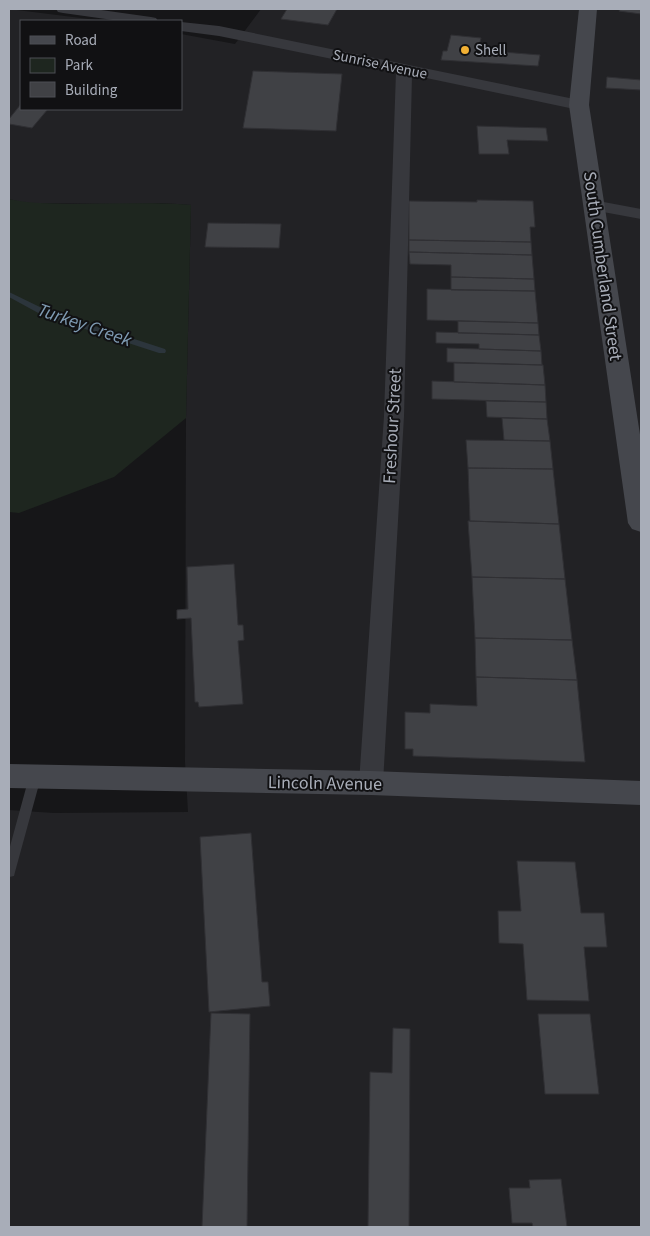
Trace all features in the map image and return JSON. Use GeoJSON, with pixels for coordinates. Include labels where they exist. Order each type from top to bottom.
{"type":"FeatureCollection","features":[{"type":"Feature","properties":{"kind":"main road","name":"South Cumberland Street"},"geometry":{"type":"LineString","coordinates":[[588,9],[579,105],[641,521]]}},
{"type":"Feature","properties":{"kind":"main road","name":"Lincoln Avenue"},"geometry":{"type":"LineString","coordinates":[[22,777],[371,783],[641,793]]}},
{"type":"Feature","properties":{"kind":"street"},"geometry":{"type":"LineString","coordinates":[[63,9],[144,20]]}},
{"type":"Feature","properties":{"kind":"street","name":"Sunrise Avenue"},"geometry":{"type":"LineString","coordinates":[[182,26],[219,31],[579,105]]}},
{"type":"Feature","properties":{"kind":"street","name":"Freshour Street"},"geometry":{"type":"LineString","coordinates":[[371,783],[394,416],[404,69]]}},
{"type":"Feature","properties":{"kind":"street"},"geometry":{"type":"LineString","coordinates":[[593,205],[641,214]]}},
{"type":"Feature","properties":{"kind":"lane"},"geometry":{"type":"LineString","coordinates":[[9,872],[22,777]]}},
{"type":"Feature","properties":{"kind":"shaded area"},"geometry":{"type":"Polygon","coordinates":[[[9,9],[97,20],[20,20],[20,110],[182,110],[182,34],[235,44],[261,9],[641,9],[641,1227],[9,1227],[9,810],[54,813],[188,812],[185,762],[186,418],[191,205],[161,203],[25,203],[9,199],[9,9]]]}},
{"type":"Feature","properties":{"kind":"green space"},"geometry":{"type":"Polygon","coordinates":[[[9,199],[24,202],[71,204],[146,203],[191,205],[186,418],[114,477],[19,513],[9,512],[9,199]]]}},
{"type":"Feature","properties":{"kind":"building"},"geometry":{"type":"Polygon","coordinates":[[[287,9],[337,9],[328,25],[281,19],[287,9]]]}},
{"type":"Feature","properties":{"kind":"building"},"geometry":{"type":"Polygon","coordinates":[[[620,9],[641,9],[641,14],[619,11],[620,9]]]}},
{"type":"Feature","properties":{"kind":"building","name":"Shell"},"geometry":{"type":"Polygon","coordinates":[[[451,35],[481,38],[478,50],[540,55],[538,66],[441,60],[443,51],[447,51],[451,35]]]}},
{"type":"Feature","properties":{"kind":"building"},"geometry":{"type":"Polygon","coordinates":[[[253,71],[342,74],[336,131],[243,128],[253,71]]]}},
{"type":"Feature","properties":{"kind":"building"},"geometry":{"type":"Polygon","coordinates":[[[607,77],[641,80],[641,90],[606,88],[607,77]]]}},
{"type":"Feature","properties":{"kind":"building"},"geometry":{"type":"Polygon","coordinates":[[[20,105],[20,110],[47,110],[32,128],[9,124],[9,119],[20,105]]]}},
{"type":"Feature","properties":{"kind":"building"},"geometry":{"type":"Polygon","coordinates":[[[477,126],[546,128],[548,141],[507,140],[509,154],[479,154],[477,126]]]}},
{"type":"Feature","properties":{"kind":"building"},"geometry":{"type":"Polygon","coordinates":[[[477,200],[533,201],[535,227],[530,227],[531,242],[409,240],[409,201],[477,202],[477,200]]]}},
{"type":"Feature","properties":{"kind":"building"},"geometry":{"type":"Polygon","coordinates":[[[208,223],[281,224],[279,248],[205,247],[208,223]]]}},
{"type":"Feature","properties":{"kind":"building"},"geometry":{"type":"Polygon","coordinates":[[[409,240],[531,242],[532,255],[409,252],[409,240]]]}},
{"type":"Feature","properties":{"kind":"building"},"geometry":{"type":"Polygon","coordinates":[[[409,252],[532,255],[534,279],[451,277],[451,265],[410,264],[409,252]]]}},
{"type":"Feature","properties":{"kind":"building"},"geometry":{"type":"Polygon","coordinates":[[[451,277],[534,279],[535,291],[451,290],[451,277]]]}},
{"type":"Feature","properties":{"kind":"building"},"geometry":{"type":"Polygon","coordinates":[[[427,289],[535,291],[538,323],[427,320],[427,289]]]}},
{"type":"Feature","properties":{"kind":"building"},"geometry":{"type":"Polygon","coordinates":[[[458,321],[538,323],[539,335],[458,333],[458,321]]]}},
{"type":"Feature","properties":{"kind":"building"},"geometry":{"type":"Polygon","coordinates":[[[436,332],[539,335],[541,351],[479,349],[479,344],[436,343],[436,332]]]}},
{"type":"Feature","properties":{"kind":"building"},"geometry":{"type":"Polygon","coordinates":[[[447,348],[541,351],[542,365],[447,362],[447,348]]]}},
{"type":"Feature","properties":{"kind":"building"},"geometry":{"type":"Polygon","coordinates":[[[454,363],[543,365],[545,385],[454,382],[454,363]]]}},
{"type":"Feature","properties":{"kind":"building"},"geometry":{"type":"Polygon","coordinates":[[[432,381],[545,385],[546,402],[432,399],[432,381]]]}},
{"type":"Feature","properties":{"kind":"building"},"geometry":{"type":"Polygon","coordinates":[[[486,401],[546,402],[547,419],[487,417],[486,401]]]}},
{"type":"Feature","properties":{"kind":"building"},"geometry":{"type":"Polygon","coordinates":[[[502,418],[547,419],[550,441],[504,440],[502,418]]]}},
{"type":"Feature","properties":{"kind":"building"},"geometry":{"type":"Polygon","coordinates":[[[466,440],[550,441],[553,469],[468,468],[466,440]]]}},
{"type":"Feature","properties":{"kind":"building"},"geometry":{"type":"Polygon","coordinates":[[[468,468],[553,469],[559,524],[470,521],[468,468]]]}},
{"type":"Feature","properties":{"kind":"building"},"geometry":{"type":"Polygon","coordinates":[[[468,521],[559,524],[565,579],[472,577],[468,521]]]}},
{"type":"Feature","properties":{"kind":"building"},"geometry":{"type":"Polygon","coordinates":[[[234,564],[238,625],[243,625],[244,640],[238,641],[243,704],[199,707],[198,702],[195,702],[191,618],[177,619],[177,610],[188,609],[187,567],[234,564]]]}},
{"type":"Feature","properties":{"kind":"building"},"geometry":{"type":"Polygon","coordinates":[[[472,577],[565,579],[572,640],[475,638],[472,577]]]}},
{"type":"Feature","properties":{"kind":"building"},"geometry":{"type":"Polygon","coordinates":[[[475,638],[572,640],[577,680],[476,677],[475,638]]]}},
{"type":"Feature","properties":{"kind":"building"},"geometry":{"type":"Polygon","coordinates":[[[476,677],[577,680],[585,762],[413,756],[413,749],[405,749],[405,712],[430,713],[430,704],[477,706],[476,677]]]}},
{"type":"Feature","properties":{"kind":"building"},"geometry":{"type":"Polygon","coordinates":[[[251,833],[262,982],[268,982],[270,1006],[209,1012],[200,837],[251,833]]]}},
{"type":"Feature","properties":{"kind":"building"},"geometry":{"type":"Polygon","coordinates":[[[517,861],[575,862],[581,913],[604,913],[607,947],[584,947],[589,1001],[527,1000],[523,944],[499,943],[498,911],[521,911],[517,861]]]}},
{"type":"Feature","properties":{"kind":"building"},"geometry":{"type":"Polygon","coordinates":[[[211,1013],[250,1014],[247,1227],[202,1227],[211,1013]]]}},
{"type":"Feature","properties":{"kind":"building"},"geometry":{"type":"Polygon","coordinates":[[[538,1014],[590,1014],[599,1094],[545,1094],[538,1014]]]}},
{"type":"Feature","properties":{"kind":"building"},"geometry":{"type":"Polygon","coordinates":[[[393,1028],[410,1029],[409,1227],[368,1227],[370,1072],[392,1073],[393,1028]]]}},
{"type":"Feature","properties":{"kind":"building"},"geometry":{"type":"Polygon","coordinates":[[[561,1179],[567,1227],[533,1227],[532,1223],[512,1223],[509,1188],[530,1188],[529,1180],[561,1179]]]}},
{"type":"Feature","properties":{"kind":"waterway","name":"Turkey Creek"},"geometry":{"type":"LineString","coordinates":[[9,294],[45,313],[162,351]]}},
{"type":"Feature","properties":{"kind":"place","name":"Shell"},"geometry":{"type":"Point","coordinates":[465,50]}}]}
